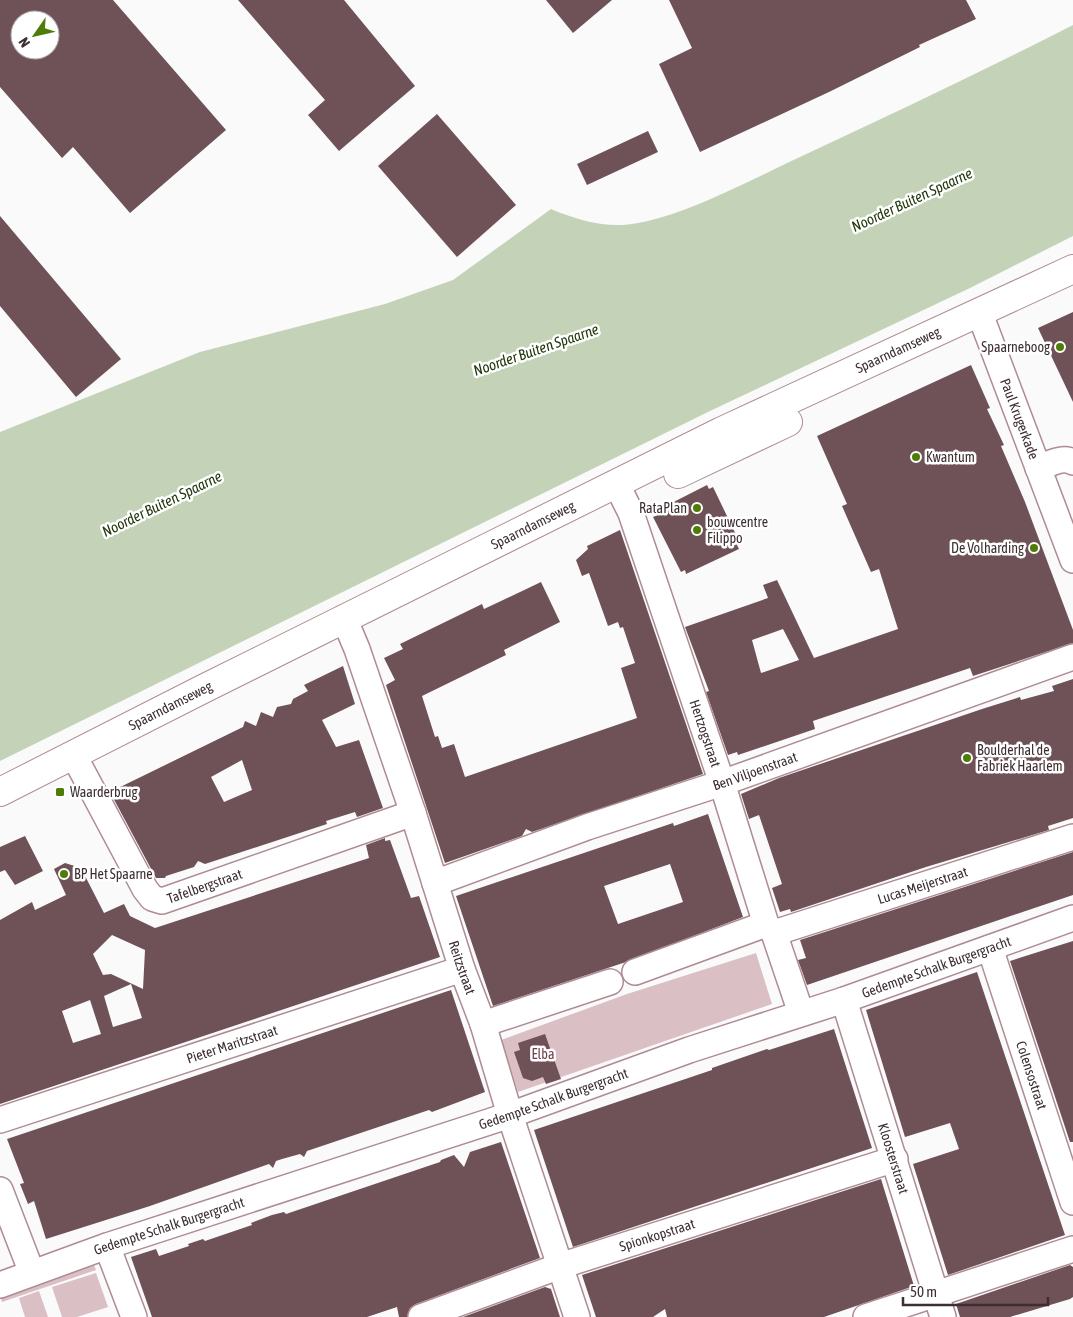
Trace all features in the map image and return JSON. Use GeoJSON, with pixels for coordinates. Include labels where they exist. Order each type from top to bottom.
{"type":"FeatureCollection","features":[{"type":"Feature","properties":{"kind":"main road","name":"Spaarndamseweg"},"geometry":{"type":"LineString","coordinates":[[983,322],[1073,269]]}},
{"type":"Feature","properties":{"kind":"main road","name":"Spaarndamseweg"},"geometry":{"type":"LineString","coordinates":[[0,792],[77,762],[620,491],[983,322],[1073,290]]}},
{"type":"Feature","properties":{"kind":"main road","name":"Spaarndamseweg"},"geometry":{"type":"LineString","coordinates":[[0,811],[77,762]]}},
{"type":"Feature","properties":{"kind":"street","name":"Paul Krugerkade"},"geometry":{"type":"LineString","coordinates":[[983,322],[1073,560]]}},
{"type":"Feature","properties":{"kind":"street","name":"Paul Krugerkade"},"geometry":{"type":"LineString","coordinates":[[1038,468],[1060,460],[1070,460],[1073,462]]}},
{"type":"Feature","properties":{"kind":"street","name":"Hertzogstraat"},"geometry":{"type":"LineString","coordinates":[[620,491],[634,522],[800,1013]]}},
{"type":"Feature","properties":{"kind":"street","name":"Reitzstraat"},"geometry":{"type":"LineString","coordinates":[[347,627],[413,813],[462,969],[483,1024],[510,1115],[577,1317]]}},
{"type":"Feature","properties":{"kind":"street","name":"Ben Viljoenstraat"},"geometry":{"type":"LineString","coordinates":[[436,883],[587,827],[722,783],[1073,657]]}},
{"type":"Feature","properties":{"kind":"street","name":"Tafelbergstraat"},"geometry":{"type":"LineString","coordinates":[[77,762],[146,890],[152,898],[162,901],[413,813]]}},
{"type":"Feature","properties":{"kind":"street","name":"Lucas Meijerstraat"},"geometry":{"type":"LineString","coordinates":[[635,972],[770,928],[1073,838]]}},
{"type":"Feature","properties":{"kind":"street","name":"Gedempte Schalk Burgergracht"},"geometry":{"type":"LineString","coordinates":[[0,1285],[107,1246],[510,1115],[689,1050],[844,1000],[1073,918]]}},
{"type":"Feature","properties":{"kind":"street","name":"Colensostraat"},"geometry":{"type":"LineString","coordinates":[[990,948],[1073,1202]]}},
{"type":"Feature","properties":{"kind":"street","name":"Pieter Maritzstraat"},"geometry":{"type":"LineString","coordinates":[[0,1120],[462,969]]}},
{"type":"Feature","properties":{"kind":"street"},"geometry":{"type":"LineString","coordinates":[[483,1024],[610,982]]}},
{"type":"Feature","properties":{"kind":"street","name":"Kloosterstraat"},"geometry":{"type":"LineString","coordinates":[[844,1000],[943,1317]]}},
{"type":"Feature","properties":{"kind":"street","name":"Spionkopstraat"},"geometry":{"type":"LineString","coordinates":[[425,1316],[560,1266],[895,1159]]}},
{"type":"Feature","properties":{"kind":"street"},"geometry":{"type":"LineString","coordinates":[[0,1190],[32,1272]]}},
{"type":"Feature","properties":{"kind":"street"},"geometry":{"type":"LineString","coordinates":[[107,1246],[134,1317]]}},
{"type":"Feature","properties":{"kind":"street"},"geometry":{"type":"LineString","coordinates":[[866,1317],[1073,1249]]}},
{"type":"Feature","properties":{"kind":"green space","name":"Elba"},"geometry":{"type":"Polygon","coordinates":[[[756,953],[772,1004],[518,1092],[501,1040],[627,994],[756,953]]]}},
{"type":"Feature","properties":{"kind":"green space"},"geometry":{"type":"Polygon","coordinates":[[[94,1265],[96,1270],[2,1302],[0,1296],[94,1265]]]}},
{"type":"Feature","properties":{"kind":"green space"},"geometry":{"type":"Polygon","coordinates":[[[96,1273],[108,1307],[77,1317],[62,1317],[52,1287],[96,1273]]]}},
{"type":"Feature","properties":{"kind":"green space"},"geometry":{"type":"Polygon","coordinates":[[[39,1291],[48,1317],[25,1317],[19,1298],[39,1291]]]}},
{"type":"Feature","properties":{"kind":"water","name":"Noorder Buiten Spaarne"},"geometry":{"type":"Polygon","coordinates":[[[1073,25],[1073,236],[970,288],[710,411],[0,761],[0,432],[200,352],[385,304],[453,280],[551,209],[585,221],[603,224],[621,225],[664,217],[736,188],[1073,25]]]}},
{"type":"Feature","properties":{"kind":"building"},"geometry":{"type":"Polygon","coordinates":[[[0,0],[113,0],[226,130],[130,213],[73,147],[62,158],[0,87],[0,0]]]}},
{"type":"Feature","properties":{"kind":"building"},"geometry":{"type":"Polygon","coordinates":[[[238,0],[344,0],[415,86],[339,151],[308,115],[325,100],[238,0]]]}},
{"type":"Feature","properties":{"kind":"building"},"geometry":{"type":"Polygon","coordinates":[[[546,0],[612,0],[573,33],[546,0]]]}},
{"type":"Feature","properties":{"kind":"building"},"geometry":{"type":"Polygon","coordinates":[[[669,0],[966,0],[976,19],[919,45],[920,47],[829,92],[700,152],[659,64],[692,48],[669,0]]]}},
{"type":"Feature","properties":{"kind":"building"},"geometry":{"type":"Polygon","coordinates":[[[437,114],[516,205],[457,257],[378,166],[437,114]]]}},
{"type":"Feature","properties":{"kind":"building"},"geometry":{"type":"Polygon","coordinates":[[[648,131],[658,152],[587,185],[577,164],[648,131]]]}},
{"type":"Feature","properties":{"kind":"building"},"geometry":{"type":"Polygon","coordinates":[[[0,216],[121,359],[76,397],[0,306],[0,216]]]}},
{"type":"Feature","properties":{"kind":"building","name":"Spaarneboog"},"geometry":{"type":"Polygon","coordinates":[[[1073,312],[1073,402],[1038,328],[1073,312]]]}},
{"type":"Feature","properties":{"kind":"building"},"geometry":{"type":"Polygon","coordinates":[[[971,365],[990,408],[987,409],[1004,445],[1001,446],[1025,502],[1073,630],[1073,643],[973,676],[970,668],[813,721],[815,729],[738,755],[737,752],[728,755],[706,692],[709,691],[685,627],[768,598],[763,585],[777,580],[814,658],[898,629],[879,569],[871,572],[842,506],[847,504],[817,436],[971,365]],[[783,629],[752,640],[761,673],[799,660],[783,629]]]}},
{"type":"Feature","properties":{"kind":"building","name":"bouwcentre Filippo"},"geometry":{"type":"Polygon","coordinates":[[[707,485],[709,489],[713,487],[740,543],[737,545],[739,549],[686,574],[685,570],[681,572],[653,517],[658,515],[656,511],[707,485]]]}},
{"type":"Feature","properties":{"kind":"building"},"geometry":{"type":"Polygon","coordinates":[[[620,530],[703,774],[532,832],[526,829],[522,836],[445,863],[386,685],[395,680],[384,658],[403,649],[400,644],[482,604],[484,609],[541,582],[560,622],[504,650],[506,655],[422,696],[435,737],[438,736],[442,748],[454,744],[465,777],[637,718],[621,668],[635,663],[623,627],[620,628],[618,622],[608,626],[589,573],[582,576],[576,560],[588,549],[587,546],[620,530]]]}},
{"type":"Feature","properties":{"kind":"building"},"geometry":{"type":"Polygon","coordinates":[[[343,666],[355,704],[322,720],[336,747],[359,740],[383,808],[357,817],[355,812],[326,821],[327,824],[205,864],[198,861],[194,867],[166,876],[165,878],[156,878],[110,792],[243,727],[245,721],[256,726],[261,712],[273,717],[277,707],[291,704],[293,699],[308,691],[304,685],[343,666]],[[242,760],[211,777],[224,802],[252,790],[242,760]]]}},
{"type":"Feature","properties":{"kind":"building"},"geometry":{"type":"Polygon","coordinates":[[[1073,679],[1073,818],[1048,826],[1049,830],[926,867],[791,912],[790,909],[780,912],[772,888],[782,884],[759,815],[749,819],[741,794],[779,778],[982,709],[1020,697],[1021,700],[1054,691],[1052,686],[1073,679]]]}},
{"type":"Feature","properties":{"kind":"building"},"geometry":{"type":"Polygon","coordinates":[[[708,814],[743,917],[626,962],[493,1006],[456,896],[673,823],[674,826],[708,814]],[[670,864],[604,886],[618,924],[683,902],[670,864]]]}},
{"type":"Feature","properties":{"kind":"building"},"geometry":{"type":"Polygon","coordinates":[[[25,836],[43,871],[15,885],[5,870],[0,872],[0,847],[25,836]]]}},
{"type":"Feature","properties":{"kind":"building"},"geometry":{"type":"Polygon","coordinates":[[[385,838],[385,841],[390,840],[411,898],[419,896],[440,957],[0,1104],[0,920],[32,902],[35,910],[66,895],[54,869],[65,863],[81,868],[104,913],[124,904],[130,916],[155,928],[369,858],[366,845],[385,838]],[[112,935],[93,954],[103,975],[111,974],[143,989],[145,950],[112,935]],[[131,984],[104,996],[113,1027],[142,1018],[131,984]],[[90,1000],[62,1011],[73,1043],[101,1034],[90,1000]]]}},
{"type":"Feature","properties":{"kind":"building"},"geometry":{"type":"Polygon","coordinates":[[[1073,852],[1073,895],[807,985],[798,960],[806,958],[800,940],[1073,852]]]}},
{"type":"Feature","properties":{"kind":"building"},"geometry":{"type":"Polygon","coordinates":[[[1073,941],[1073,1142],[1070,1142],[1010,961],[1073,941]]]}},
{"type":"Feature","properties":{"kind":"building"},"geometry":{"type":"Polygon","coordinates":[[[977,972],[1065,1235],[948,1275],[913,1164],[959,1149],[950,1123],[905,1137],[866,1010],[977,972]]]}},
{"type":"Feature","properties":{"kind":"building"},"geometry":{"type":"Polygon","coordinates":[[[451,990],[485,1092],[432,1112],[429,1110],[307,1151],[304,1157],[300,1154],[276,1161],[273,1168],[269,1164],[150,1206],[46,1239],[34,1201],[28,1204],[20,1184],[24,1183],[7,1139],[451,990]]]}},
{"type":"Feature","properties":{"kind":"building"},"geometry":{"type":"Polygon","coordinates":[[[834,1029],[872,1148],[573,1247],[534,1130],[712,1070],[712,1068],[767,1049],[769,1050],[834,1029]]]}},
{"type":"Feature","properties":{"kind":"building"},"geometry":{"type":"Polygon","coordinates":[[[545,1034],[561,1079],[546,1084],[543,1077],[532,1081],[523,1078],[514,1052],[520,1050],[518,1043],[545,1034]]]}},
{"type":"Feature","properties":{"kind":"building"},"geometry":{"type":"Polygon","coordinates":[[[501,1142],[540,1258],[416,1304],[410,1308],[407,1317],[399,1317],[397,1307],[367,1317],[152,1317],[131,1257],[156,1249],[159,1256],[203,1239],[205,1241],[252,1225],[251,1223],[272,1215],[284,1212],[286,1214],[440,1162],[454,1155],[464,1167],[470,1152],[501,1142]]]}},
{"type":"Feature","properties":{"kind":"building"},"geometry":{"type":"Polygon","coordinates":[[[881,1179],[914,1286],[824,1317],[667,1317],[665,1309],[653,1317],[596,1317],[582,1275],[881,1179]]]}},
{"type":"Feature","properties":{"kind":"building"},"geometry":{"type":"Polygon","coordinates":[[[1070,1265],[1073,1267],[1073,1297],[1070,1299],[1010,1317],[960,1317],[956,1304],[1070,1265]]]}},
{"type":"Feature","properties":{"kind":"building"},"geometry":{"type":"Polygon","coordinates":[[[545,1287],[551,1289],[560,1317],[463,1317],[545,1287]]]}},
{"type":"Feature","properties":{"kind":"place","name":"Spaarneboog"},"geometry":{"type":"Point","coordinates":[1060,347]}},
{"type":"Feature","properties":{"kind":"place","name":"Kwantum"},"geometry":{"type":"Point","coordinates":[916,457]}},
{"type":"Feature","properties":{"kind":"place","name":"RataPlan"},"geometry":{"type":"Point","coordinates":[697,508]}},
{"type":"Feature","properties":{"kind":"place","name":"bouwcentre Filippo"},"geometry":{"type":"Point","coordinates":[697,530]}},
{"type":"Feature","properties":{"kind":"place","name":"De Volharding"},"geometry":{"type":"Point","coordinates":[1034,548]}},
{"type":"Feature","properties":{"kind":"place","name":"Boulderhal de Fabriek Haarlem"},"geometry":{"type":"Point","coordinates":[967,758]}},
{"type":"Feature","properties":{"kind":"place","name":"Waarderbrug"},"geometry":{"type":"Point","coordinates":[60,792]}},
{"type":"Feature","properties":{"kind":"place","name":"BP Het Spaarne"},"geometry":{"type":"Point","coordinates":[64,874]}}]}
